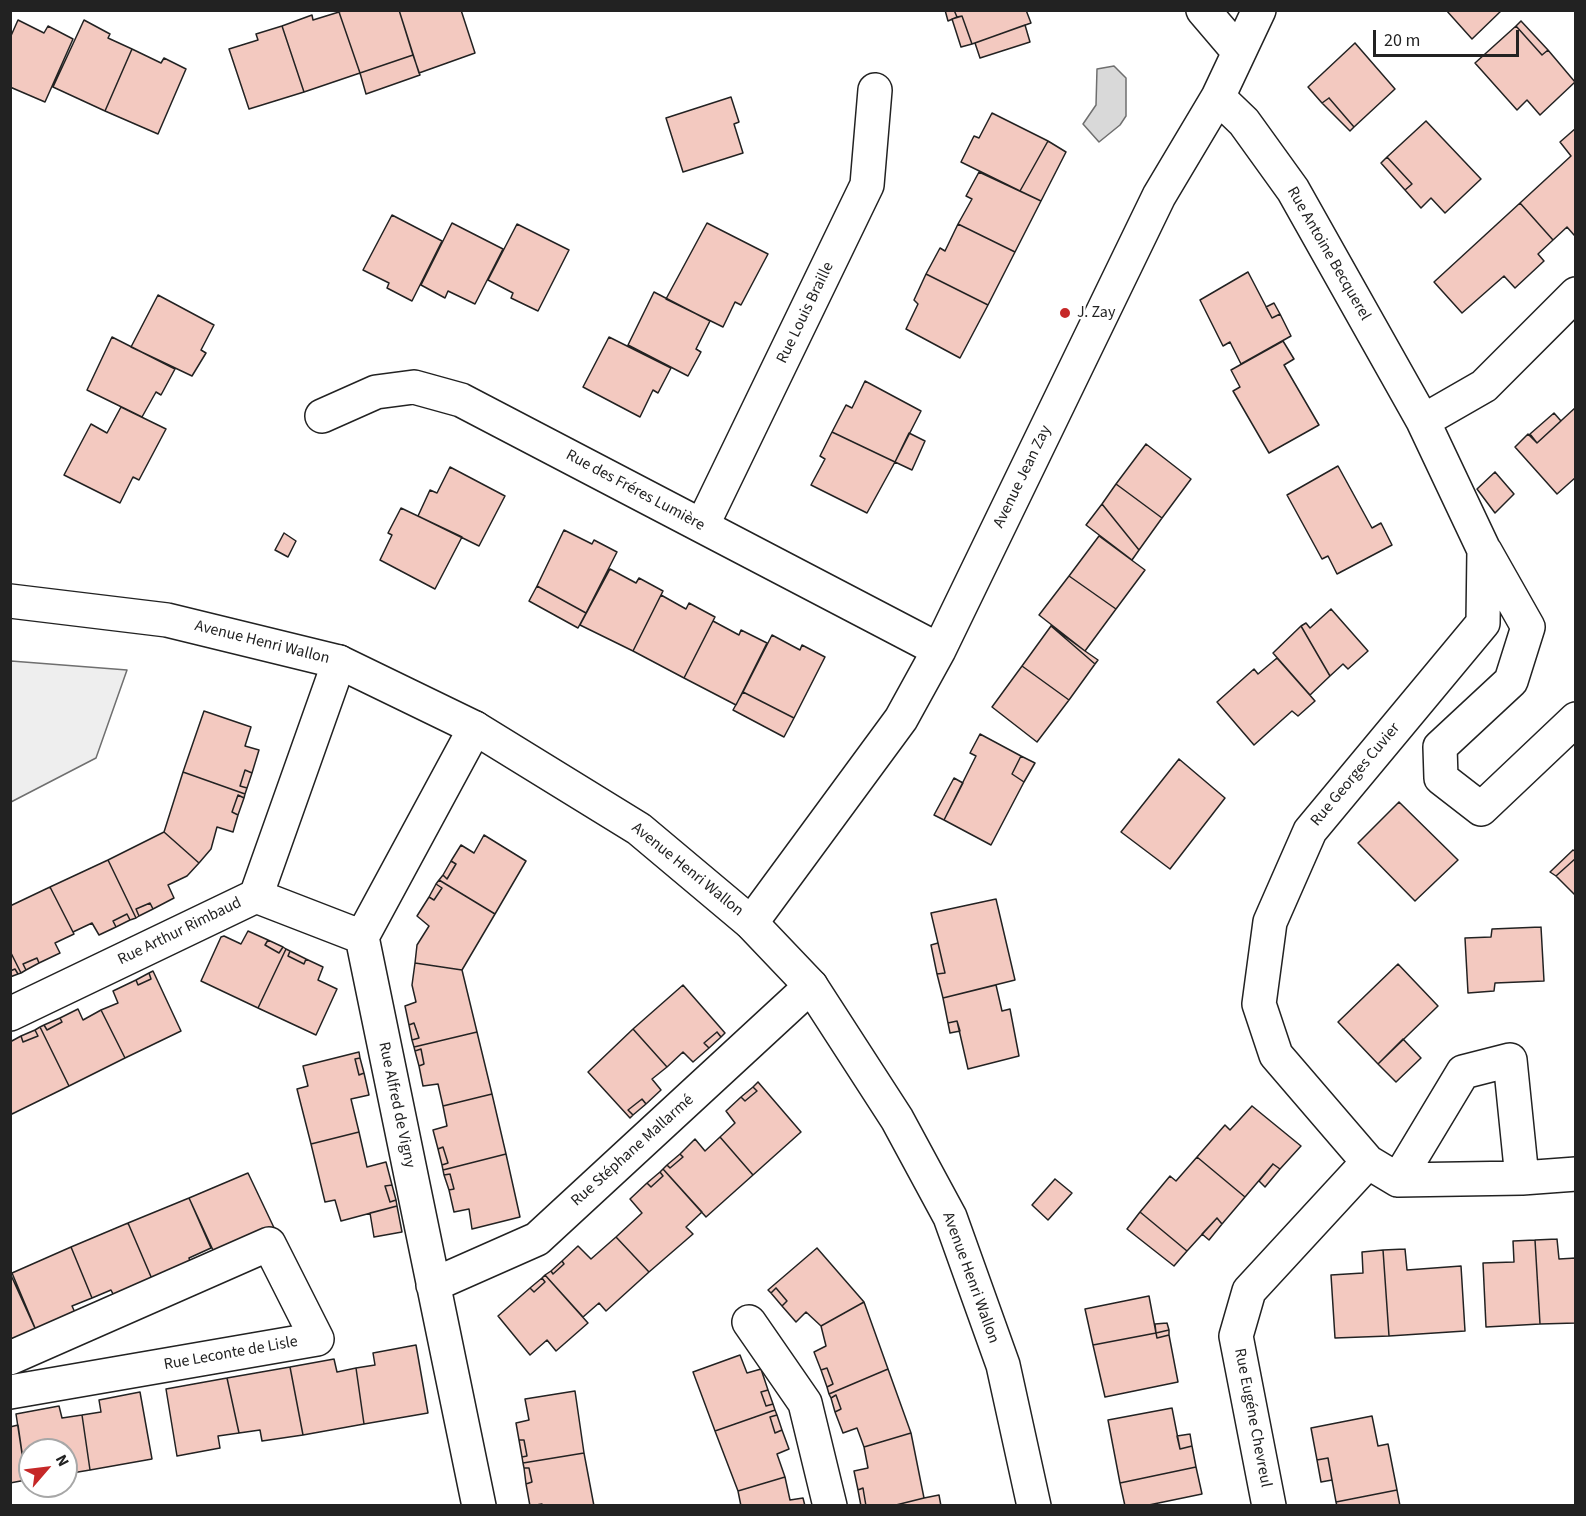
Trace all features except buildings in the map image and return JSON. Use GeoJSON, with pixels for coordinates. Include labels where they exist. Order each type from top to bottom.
{"type":"FeatureCollection","features":[{"type":"Feature","properties":{"kind":"street"},"geometry":{"type":"LineString","coordinates":[[1203,10],[1238,51]]}},
{"type":"Feature","properties":{"kind":"street","name":"Avenue Jean Zay"},"geometry":{"type":"LineString","coordinates":[[751,923],[901,719],[939,650],[1160,196],[1218,97],[1259,10]]}},
{"type":"Feature","properties":{"kind":"street","name":"Rue Louis Braille"},"geometry":{"type":"LineString","coordinates":[[702,526],[867,185],[875,90]]}},
{"type":"Feature","properties":{"kind":"street","name":"Rue Antoine Becquerel"},"geometry":{"type":"LineString","coordinates":[[1218,97],[1244,122],[1293,190],[1423,422]]}},
{"type":"Feature","properties":{"kind":"street"},"geometry":{"type":"LineString","coordinates":[[1423,422],[1484,386],[1575,294]]}},
{"type":"Feature","properties":{"kind":"street","name":"Rue des Fréres Lumière"},"geometry":{"type":"LineString","coordinates":[[322,416],[376,392],[414,387],[461,400],[939,650]]}},
{"type":"Feature","properties":{"kind":"street","name":"Rue Georges Cuvier"},"geometry":{"type":"LineString","coordinates":[[1423,422],[1484,550],[1528,627],[1511,681],[1440,747],[1441,778],[1481,809],[1575,719]]}},
{"type":"Feature","properties":{"kind":"street","name":"Rue Georges Cuvier"},"geometry":{"type":"LineString","coordinates":[[1398,1180],[1368,1162],[1276,1054],[1259,1004],[1270,922],[1310,831],[1483,623],[1484,550]]}},
{"type":"Feature","properties":{"kind":"street","name":"Avenue Henri Wallon"},"geometry":{"type":"LineString","coordinates":[[10,601],[167,620],[339,662],[475,728],[639,829],[751,923],[811,986],[897,1119],[950,1217],[1003,1365],[1034,1506]]}},
{"type":"Feature","properties":{"kind":"street","name":"Rue Arthur Rimbaud"},"geometry":{"type":"LineString","coordinates":[[10,1014],[255,896],[339,662]]}},
{"type":"Feature","properties":{"kind":"street"},"geometry":{"type":"LineString","coordinates":[[255,896],[362,938],[475,728]]}},
{"type":"Feature","properties":{"kind":"street","name":"Rue Alfred de Vigny"},"geometry":{"type":"LineString","coordinates":[[362,938],[479,1506]]}},
{"type":"Feature","properties":{"kind":"street","name":"Rue Stéphane Mallarmé"},"geometry":{"type":"LineString","coordinates":[[433,1285],[537,1239],[811,986]]}},
{"type":"Feature","properties":{"kind":"street"},"geometry":{"type":"LineString","coordinates":[[1398,1180],[1463,1072],[1510,1060],[1522,1178]]}},
{"type":"Feature","properties":{"kind":"street","name":"Rue Eugéne Chevreul"},"geometry":{"type":"LineString","coordinates":[[1269,1506],[1236,1336],[1249,1291],[1368,1162]]}},
{"type":"Feature","properties":{"kind":"street"},"geometry":{"type":"LineString","coordinates":[[1398,1180],[1522,1178],[1575,1174]]}},
{"type":"Feature","properties":{"kind":"street","name":"Rue Leconte de Lisle"},"geometry":{"type":"LineString","coordinates":[[10,1358],[269,1245],[317,1339],[10,1392]]}},
{"type":"Feature","properties":{"kind":"street"},"geometry":{"type":"LineString","coordinates":[[748,1322],[805,1403],[830,1506]]}},
{"type":"Feature","properties":{"kind":"shaded area"},"geometry":{"type":"Polygon","coordinates":[[[1114,66],[1126,78],[1126,116],[1120,125],[1099,142],[1083,124],[1096,105],[1097,69],[1114,66]]]}},
{"type":"Feature","properties":{"kind":"shaded area"},"geometry":{"type":"Polygon","coordinates":[[[11,661],[127,670],[96,758],[11,802],[11,661]]]}},
{"type":"Feature","properties":{"kind":"place","name":"J. Zay"},"geometry":{"type":"Point","coordinates":[1065,313]}}]}
